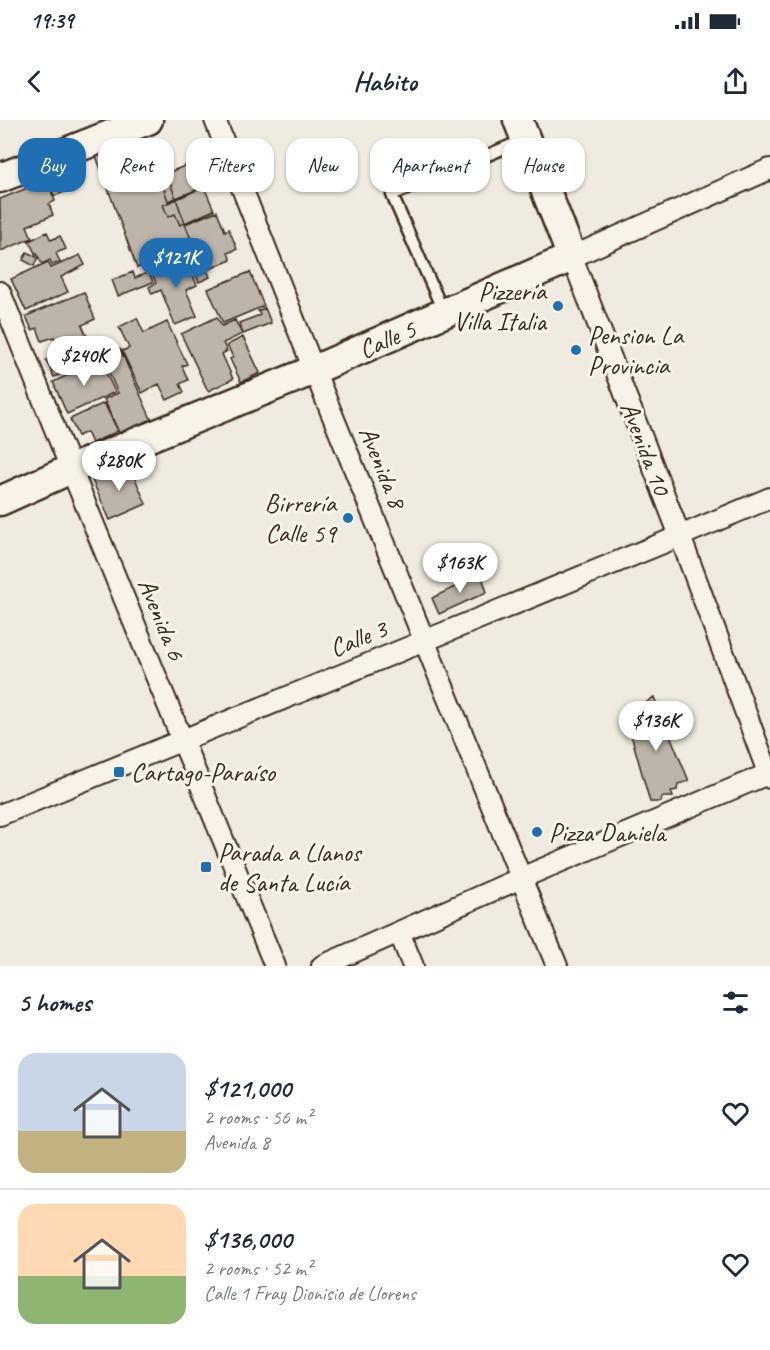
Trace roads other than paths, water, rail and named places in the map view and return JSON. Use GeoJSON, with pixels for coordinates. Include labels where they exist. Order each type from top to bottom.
{"type":"FeatureCollection","features":[{"type":"Feature","properties":{"kind":"main road"},"geometry":{"type":"LineString","coordinates":[[0,178],[148,120]]}},
{"type":"Feature","properties":{"kind":"main road","name":"Avenida 10"},"geometry":{"type":"LineString","coordinates":[[522,130],[572,257]]}},
{"type":"Feature","properties":{"kind":"main road","name":"Calle 5"},"geometry":{"type":"LineString","coordinates":[[0,501],[71,469],[314,370],[572,257]]}},
{"type":"Feature","properties":{"kind":"street","name":"Avenida 8"},"geometry":{"type":"LineString","coordinates":[[215,120],[314,370],[557,966]]}},
{"type":"Feature","properties":{"kind":"street","name":"Calle 5"},"geometry":{"type":"LineString","coordinates":[[572,257],[770,169]]}},
{"type":"Feature","properties":{"kind":"street","name":"Avenida 10"},"geometry":{"type":"LineString","coordinates":[[572,257],[769,775]]}},
{"type":"Feature","properties":{"kind":"street","name":"Avenida 6"},"geometry":{"type":"LineString","coordinates":[[0,292],[275,966]]}},
{"type":"Feature","properties":{"kind":"street","name":"Calle 3"},"geometry":{"type":"LineString","coordinates":[[0,814],[770,498]]}},
{"type":"Feature","properties":{"kind":"street"},"geometry":{"type":"LineString","coordinates":[[322,966],[521,878],[769,775]]}},
{"type":"Feature","properties":{"kind":"street"},"geometry":{"type":"LineString","coordinates":[[399,932],[414,966]]}},
{"type":"Feature","properties":{"kind":"lane"},"geometry":{"type":"LineString","coordinates":[[444,314],[392,195],[522,130]]}},
{"type":"Feature","properties":{"kind":"place","name":"Pizzería Villa Italia"},"geometry":{"type":"Point","coordinates":[558,306]}},
{"type":"Feature","properties":{"kind":"place","name":"Pension La Provincia"},"geometry":{"type":"Point","coordinates":[576,350]}},
{"type":"Feature","properties":{"kind":"place","name":"Birrería Calle 59"},"geometry":{"type":"Point","coordinates":[348,518]}},
{"type":"Feature","properties":{"kind":"place","name":"Cartago-Paraíso"},"geometry":{"type":"Point","coordinates":[119,772]}},
{"type":"Feature","properties":{"kind":"place","name":"Pizza Daniela"},"geometry":{"type":"Point","coordinates":[537,832]}},
{"type":"Feature","properties":{"kind":"place","name":"Parada a Llanos de Santa Lucía"},"geometry":{"type":"Point","coordinates":[206,867]}}]}
